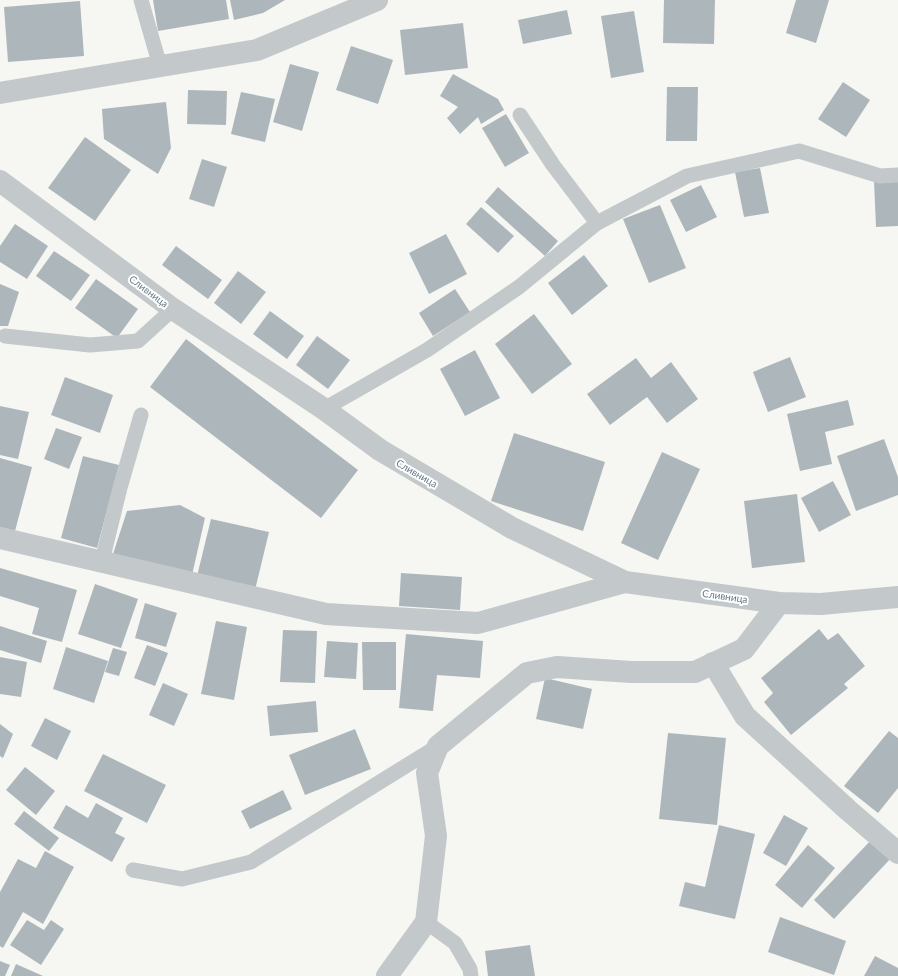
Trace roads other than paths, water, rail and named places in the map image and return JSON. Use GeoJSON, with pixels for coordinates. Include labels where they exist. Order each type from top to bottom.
{"type":"FeatureCollection","features":[{"type":"Feature","properties":{"kind":"street"},"geometry":{"type":"LineString","coordinates":[[0,93],[257,50],[377,0]]}},
{"type":"Feature","properties":{"kind":"street","name":"Сливница"},"geometry":{"type":"LineString","coordinates":[[0,181],[173,309],[324,409],[380,450],[512,528],[625,582],[779,603],[821,604],[898,597]]}},
{"type":"Feature","properties":{"kind":"street"},"geometry":{"type":"LineString","coordinates":[[0,538],[326,614],[478,623],[625,582]]}},
{"type":"Feature","properties":{"kind":"street"},"geometry":{"type":"LineString","coordinates":[[387,976],[426,922],[436,836],[427,773],[438,746],[527,673],[557,667],[631,672],[695,672],[744,649],[779,603]]}},
{"type":"Feature","properties":{"kind":"street"},"geometry":{"type":"LineString","coordinates":[[713,663],[745,716],[848,810],[898,853]]}},
{"type":"Feature","properties":{"kind":"lane"},"geometry":{"type":"LineString","coordinates":[[141,0],[160,66]]}},
{"type":"Feature","properties":{"kind":"lane"},"geometry":{"type":"LineString","coordinates":[[520,115],[552,165],[597,223]]}},
{"type":"Feature","properties":{"kind":"lane"},"geometry":{"type":"LineString","coordinates":[[324,409],[427,350],[519,287],[597,223],[687,176],[799,151],[880,176],[898,175]]}},
{"type":"Feature","properties":{"kind":"lane"},"geometry":{"type":"LineString","coordinates":[[5,336],[90,345],[138,341],[173,309]]}},
{"type":"Feature","properties":{"kind":"lane"},"geometry":{"type":"LineString","coordinates":[[102,561],[120,488],[142,415]]}},
{"type":"Feature","properties":{"kind":"lane"},"geometry":{"type":"LineString","coordinates":[[133,870],[182,879],[251,862],[438,746]]}},
{"type":"Feature","properties":{"kind":"lane"},"geometry":{"type":"LineString","coordinates":[[426,922],[455,943],[470,968],[471,976]]}}]}
